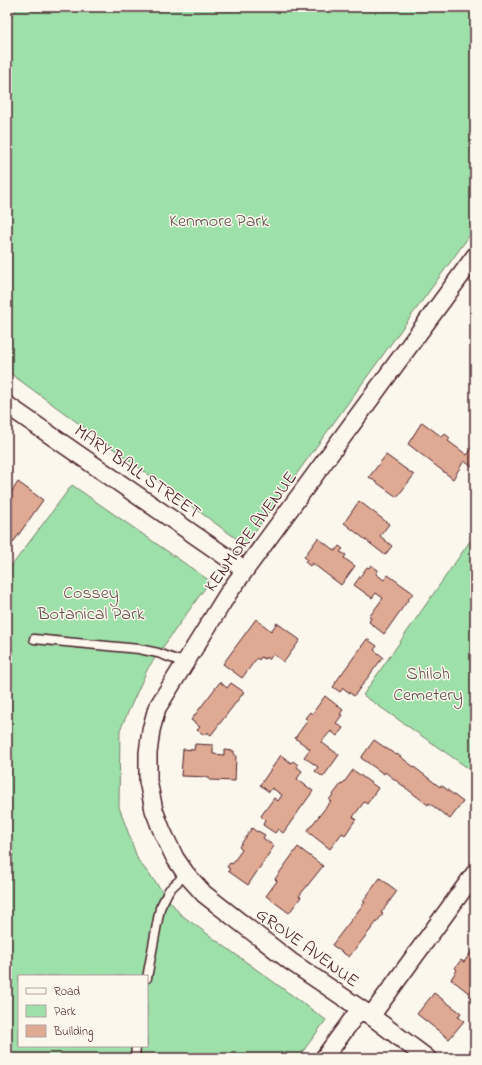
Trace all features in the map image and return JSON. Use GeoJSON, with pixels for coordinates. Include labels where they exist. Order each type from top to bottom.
{"type":"FeatureCollection","features":[{"type":"Feature","properties":{"kind":"street","name":"KENMORE AVENUE"},"geometry":{"type":"LineString","coordinates":[[175,858],[154,810],[148,781],[148,753],[151,730],[157,708],[229,592],[475,256]]}},
{"type":"Feature","properties":{"kind":"street","name":"MARY BALL STREET"},"geometry":{"type":"LineString","coordinates":[[7,405],[238,565],[246,569]]}},
{"type":"Feature","properties":{"kind":"street","name":"GROVE AVENUE"},"geometry":{"type":"LineString","coordinates":[[175,858],[186,874],[204,894],[290,961],[366,1013],[426,1058]]}},
{"type":"Feature","properties":{"kind":"street"},"geometry":{"type":"LineString","coordinates":[[324,1058],[366,1013],[475,873]]}},
{"type":"Feature","properties":{"kind":"lane"},"geometry":{"type":"LineString","coordinates":[[34,639],[158,653],[185,663]]}},
{"type":"Feature","properties":{"kind":"lane"},"geometry":{"type":"LineString","coordinates":[[148,975],[160,908],[169,890],[186,874]]}},
{"type":"Feature","properties":{"kind":"lane"},"geometry":{"type":"LineString","coordinates":[[135,1058],[136,1047]]}},
{"type":"Feature","properties":{"kind":"green space","name":"Kenmore Park"},"geometry":{"type":"Polygon","coordinates":[[[18,7],[475,7],[475,228],[245,545],[7,371],[7,22],[18,7]]]}},
{"type":"Feature","properties":{"kind":"green space","name":"Cossey Botanical Park"},"geometry":{"type":"Polygon","coordinates":[[[72,485],[210,581],[148,668],[120,730],[119,807],[138,860],[180,914],[326,1020],[298,1058],[7,1058],[7,572],[72,485]]]}},
{"type":"Feature","properties":{"kind":"green space","name":"Shiloh Cemetery"},"geometry":{"type":"Polygon","coordinates":[[[475,534],[475,773],[363,695],[475,534]]]}},
{"type":"Feature","properties":{"kind":"building"},"geometry":{"type":"Polygon","coordinates":[[[422,422],[442,437],[445,434],[450,438],[448,441],[467,455],[475,445],[475,469],[464,461],[453,479],[408,444],[422,422]]]}},
{"type":"Feature","properties":{"kind":"building"},"geometry":{"type":"Polygon","coordinates":[[[386,455],[414,475],[397,497],[369,477],[386,455]]]}},
{"type":"Feature","properties":{"kind":"building"},"geometry":{"type":"Polygon","coordinates":[[[7,473],[11,476],[7,482],[7,473]]]}},
{"type":"Feature","properties":{"kind":"building"},"geometry":{"type":"Polygon","coordinates":[[[18,482],[43,500],[12,544],[7,541],[7,499],[18,482]]]}},
{"type":"Feature","properties":{"kind":"building"},"geometry":{"type":"Polygon","coordinates":[[[359,501],[389,524],[380,536],[392,546],[385,555],[344,523],[359,501]]]}},
{"type":"Feature","properties":{"kind":"building"},"geometry":{"type":"Polygon","coordinates":[[[318,538],[335,551],[339,546],[343,549],[340,552],[346,555],[344,558],[355,566],[341,585],[312,563],[310,566],[305,562],[307,559],[304,557],[318,538]]]}},
{"type":"Feature","properties":{"kind":"building"},"geometry":{"type":"Polygon","coordinates":[[[371,565],[378,570],[376,574],[384,580],[388,575],[413,593],[384,634],[369,622],[371,618],[369,617],[383,598],[376,593],[372,598],[354,585],[367,567],[369,568],[371,565]]]}},
{"type":"Feature","properties":{"kind":"building"},"geometry":{"type":"Polygon","coordinates":[[[256,619],[271,631],[277,623],[300,640],[284,662],[273,654],[269,660],[266,657],[265,659],[261,657],[259,660],[257,658],[242,678],[223,664],[256,619]]]}},
{"type":"Feature","properties":{"kind":"building"},"geometry":{"type":"Polygon","coordinates":[[[367,639],[377,646],[374,650],[383,657],[354,696],[343,688],[340,692],[333,687],[335,683],[367,639]]]}},
{"type":"Feature","properties":{"kind":"building"},"geometry":{"type":"Polygon","coordinates":[[[220,682],[227,688],[231,683],[244,692],[211,735],[207,732],[205,735],[197,730],[200,727],[191,720],[220,682]]]}},
{"type":"Feature","properties":{"kind":"building"},"geometry":{"type":"Polygon","coordinates":[[[325,696],[343,710],[340,714],[342,715],[336,723],[343,728],[337,736],[331,731],[321,742],[339,755],[323,777],[315,771],[318,767],[304,757],[310,749],[295,738],[308,720],[305,718],[310,712],[312,714],[325,696]]]}},
{"type":"Feature","properties":{"kind":"building"},"geometry":{"type":"Polygon","coordinates":[[[374,740],[396,755],[397,754],[440,787],[441,785],[463,802],[450,819],[429,803],[428,805],[385,772],[384,774],[361,758],[374,740]]]}},
{"type":"Feature","properties":{"kind":"building"},"geometry":{"type":"Polygon","coordinates":[[[195,744],[213,745],[213,754],[224,755],[224,750],[234,751],[234,755],[236,755],[235,781],[209,780],[209,777],[181,776],[183,749],[194,750],[195,744]]]}},
{"type":"Feature","properties":{"kind":"building"},"geometry":{"type":"Polygon","coordinates":[[[281,755],[291,763],[293,761],[298,765],[297,767],[302,771],[297,779],[313,791],[283,833],[278,829],[275,833],[263,825],[265,820],[261,816],[274,798],[278,801],[282,795],[272,788],[269,792],[260,785],[281,755]]]}},
{"type":"Feature","properties":{"kind":"building"},"geometry":{"type":"Polygon","coordinates":[[[353,770],[378,788],[367,804],[364,802],[353,817],[356,819],[345,835],[342,833],[330,849],[307,831],[353,770]]]}},
{"type":"Feature","properties":{"kind":"building"},"geometry":{"type":"Polygon","coordinates":[[[252,828],[265,835],[263,838],[274,846],[248,885],[228,871],[230,869],[227,867],[230,863],[232,864],[242,850],[239,847],[252,828]]]}},
{"type":"Feature","properties":{"kind":"building"},"geometry":{"type":"Polygon","coordinates":[[[298,847],[323,866],[299,896],[301,897],[289,913],[266,896],[277,881],[275,879],[298,847]]]}},
{"type":"Feature","properties":{"kind":"building"},"geometry":{"type":"Polygon","coordinates":[[[380,878],[397,891],[381,913],[383,914],[349,957],[332,945],[365,902],[363,901],[380,878]]]}},
{"type":"Feature","properties":{"kind":"building"},"geometry":{"type":"Polygon","coordinates":[[[475,947],[475,998],[451,979],[457,970],[455,968],[461,960],[464,962],[475,947]]]}},
{"type":"Feature","properties":{"kind":"building"},"geometry":{"type":"Polygon","coordinates":[[[434,993],[461,1013],[458,1017],[464,1021],[449,1039],[417,1014],[434,993]]]}}]}
